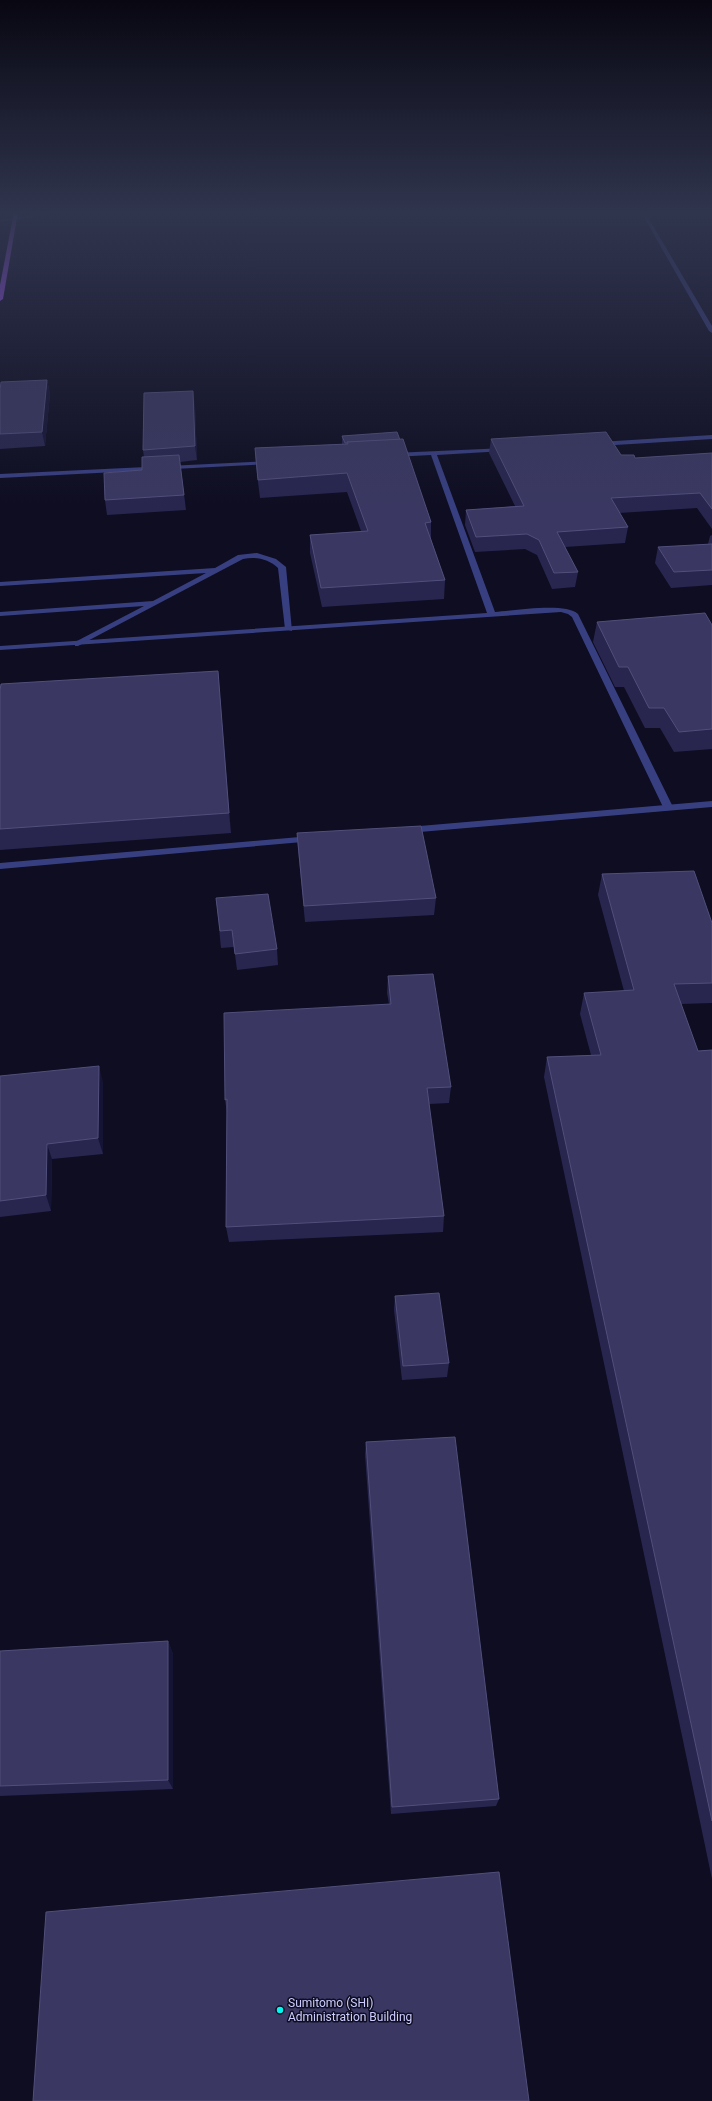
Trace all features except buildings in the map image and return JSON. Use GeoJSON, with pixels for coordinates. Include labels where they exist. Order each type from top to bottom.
{"type":"FeatureCollection","features":[{"type":"Feature","properties":{"kind":"street"},"geometry":{"type":"LineString","coordinates":[[700,310],[712,331]]}},
{"type":"Feature","properties":{"kind":"street"},"geometry":{"type":"LineString","coordinates":[[592,444],[712,437]]}},
{"type":"Feature","properties":{"kind":"street"},"geometry":{"type":"LineString","coordinates":[[386,456],[512,449]]}},
{"type":"Feature","properties":{"kind":"street"},"geometry":{"type":"LineString","coordinates":[[433,453],[492,615]]}},
{"type":"Feature","properties":{"kind":"street"},"geometry":{"type":"LineString","coordinates":[[0,476],[275,462]]}},
{"type":"Feature","properties":{"kind":"street"},"geometry":{"type":"LineString","coordinates":[[78,644],[217,570],[249,555],[256,554],[278,563],[282,567],[289,629]]}},
{"type":"Feature","properties":{"kind":"street"},"geometry":{"type":"LineString","coordinates":[[0,584],[217,570]]}},
{"type":"Feature","properties":{"kind":"street"},"geometry":{"type":"LineString","coordinates":[[0,614],[156,603]]}},
{"type":"Feature","properties":{"kind":"street"},"geometry":{"type":"LineString","coordinates":[[0,648],[78,644],[561,610],[570,612],[575,616],[668,807]]}},
{"type":"Feature","properties":{"kind":"street"},"geometry":{"type":"LineString","coordinates":[[397,831],[712,804]]}},
{"type":"Feature","properties":{"kind":"street"},"geometry":{"type":"LineString","coordinates":[[0,866],[318,838]]}},
{"type":"Feature","properties":{"kind":"place","name":"Sumitomo (SHI) Administration Building"},"geometry":{"type":"Point","coordinates":[280,2010]}}]}
